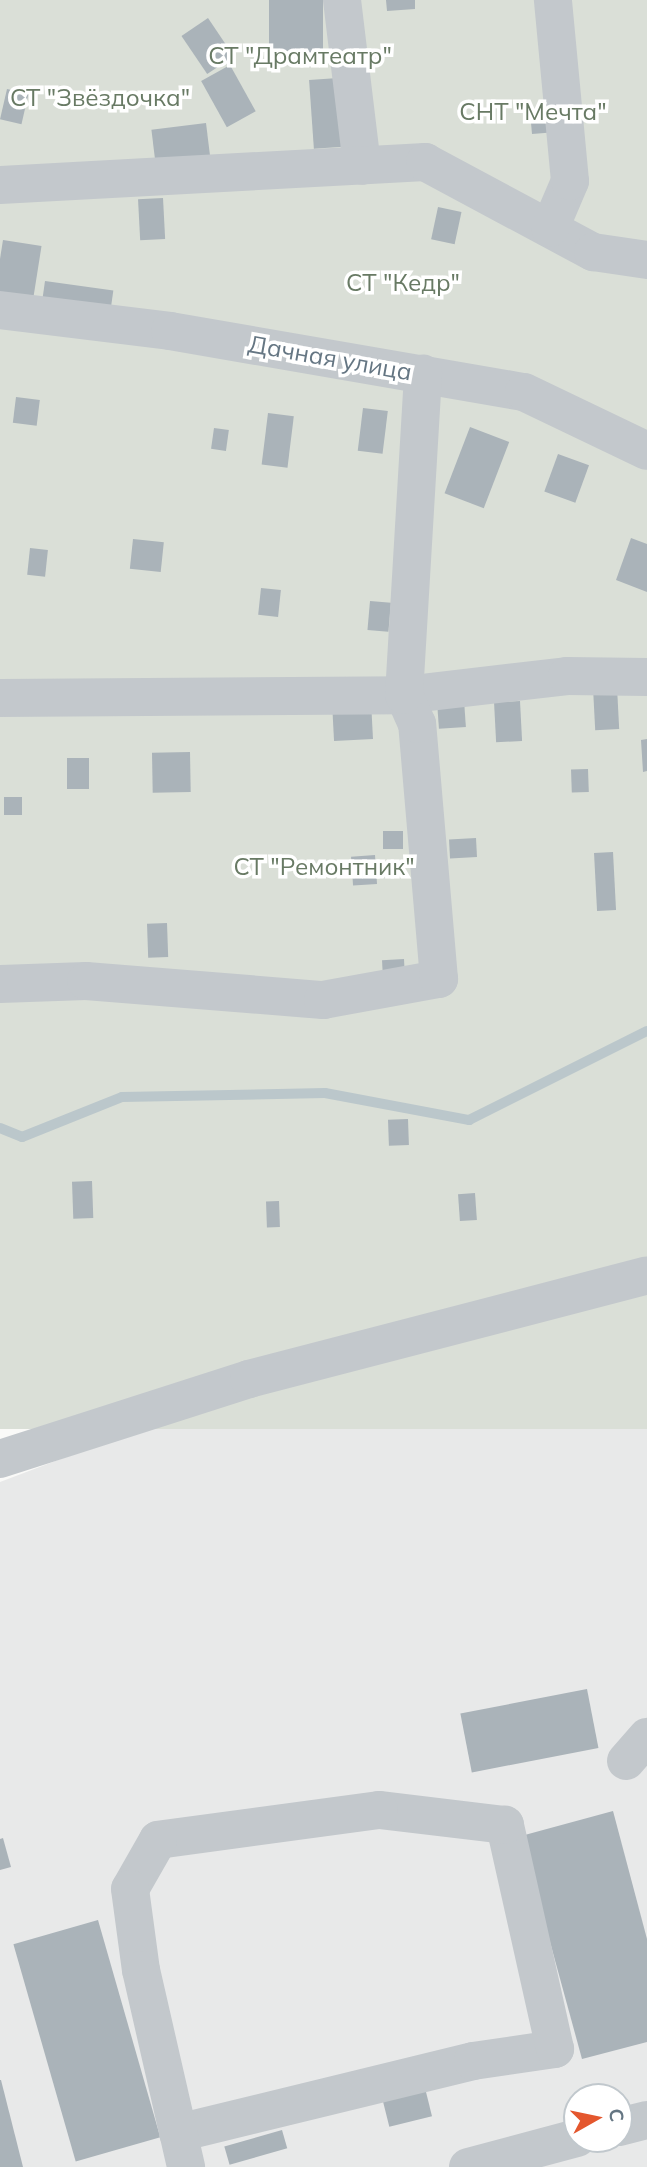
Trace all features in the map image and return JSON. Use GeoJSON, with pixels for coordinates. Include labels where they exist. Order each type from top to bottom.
{"type":"FeatureCollection","features":[{"type":"Feature","properties":{"kind":"street"},"geometry":{"type":"LineString","coordinates":[[342,0],[362,166]]}},
{"type":"Feature","properties":{"kind":"street"},"geometry":{"type":"LineString","coordinates":[[550,228],[570,181],[553,0]]}},
{"type":"Feature","properties":{"kind":"street"},"geometry":{"type":"LineString","coordinates":[[0,185],[425,162],[593,252],[647,260]]}},
{"type":"Feature","properties":{"kind":"street","name":"Дачная улица"},"geometry":{"type":"LineString","coordinates":[[0,310],[423,374],[524,392],[647,451]]}},
{"type":"Feature","properties":{"kind":"street"},"geometry":{"type":"LineString","coordinates":[[0,984],[86,981],[323,1000],[439,979],[417,724],[404,695],[423,374]]}},
{"type":"Feature","properties":{"kind":"street"},"geometry":{"type":"LineString","coordinates":[[0,698],[404,695],[567,676],[647,677]]}},
{"type":"Feature","properties":{"kind":"street"},"geometry":{"type":"LineString","coordinates":[[0,1459],[249,1379],[647,1275]]}},
{"type":"Feature","properties":{"kind":"street"},"geometry":{"type":"LineString","coordinates":[[379,1810],[505,1825],[555,2049],[473,2061],[182,2150],[141,1970],[131,1889],[158,1840],[379,1810]]}},
{"type":"Feature","properties":{"kind":"street"},"geometry":{"type":"LineString","coordinates":[[468,2167],[563,2142]]}},
{"type":"Feature","properties":{"kind":"shaded area"},"geometry":{"type":"Polygon","coordinates":[[[647,1296],[647,2167],[0,2167],[0,1482],[248,1388],[647,1296]]]}},
{"type":"Feature","properties":{"kind":"green space","name":"СТ \"Ремонтник\""},"geometry":{"type":"Polygon","coordinates":[[[0,0],[647,0],[647,1429],[0,1429],[0,0]]]}},
{"type":"Feature","properties":{"kind":"building"},"geometry":{"type":"Polygon","coordinates":[[[269,0],[323,0],[323,54],[269,54],[269,0]]]}},
{"type":"Feature","properties":{"kind":"building"},"geometry":{"type":"Polygon","coordinates":[[[386,0],[415,0],[415,9],[387,11],[386,0]]]}},
{"type":"Feature","properties":{"kind":"building"},"geometry":{"type":"Polygon","coordinates":[[[208,18],[234,56],[207,74],[181,36],[208,18]]]}},
{"type":"Feature","properties":{"kind":"building"},"geometry":{"type":"Polygon","coordinates":[[[230,65],[256,111],[227,127],[201,81],[230,65]]]}},
{"type":"Feature","properties":{"kind":"building"},"geometry":{"type":"Polygon","coordinates":[[[338,78],[343,147],[314,149],[309,80],[338,78]]]}},
{"type":"Feature","properties":{"kind":"building"},"geometry":{"type":"Polygon","coordinates":[[[7,89],[28,94],[21,124],[0,119],[7,89]]]}},
{"type":"Feature","properties":{"kind":"building"},"geometry":{"type":"Polygon","coordinates":[[[555,110],[557,132],[532,134],[530,112],[555,110]]]}},
{"type":"Feature","properties":{"kind":"building"},"geometry":{"type":"Polygon","coordinates":[[[206,123],[211,163],[156,169],[151,130],[206,123]]]}},
{"type":"Feature","properties":{"kind":"building"},"geometry":{"type":"Polygon","coordinates":[[[163,198],[165,239],[140,240],[138,199],[163,198]]]}},
{"type":"Feature","properties":{"kind":"building"},"geometry":{"type":"Polygon","coordinates":[[[438,207],[461,212],[455,244],[431,239],[438,207]]]}},
{"type":"Feature","properties":{"kind":"building"},"geometry":{"type":"Polygon","coordinates":[[[3,240],[42,246],[33,300],[0,295],[3,240]]]}},
{"type":"Feature","properties":{"kind":"building"},"geometry":{"type":"Polygon","coordinates":[[[45,281],[113,291],[110,315],[42,306],[45,281]]]}},
{"type":"Feature","properties":{"kind":"building"},"geometry":{"type":"Polygon","coordinates":[[[16,397],[40,400],[37,426],[13,423],[16,397]]]}},
{"type":"Feature","properties":{"kind":"building"},"geometry":{"type":"Polygon","coordinates":[[[363,408],[388,411],[383,454],[358,451],[363,408]]]}},
{"type":"Feature","properties":{"kind":"building"},"geometry":{"type":"Polygon","coordinates":[[[268,413],[294,416],[287,468],[262,465],[268,413]]]}},
{"type":"Feature","properties":{"kind":"building"},"geometry":{"type":"Polygon","coordinates":[[[470,427],[509,442],[484,508],[445,493],[470,427]]]}},
{"type":"Feature","properties":{"kind":"building"},"geometry":{"type":"Polygon","coordinates":[[[214,428],[229,430],[226,451],[211,449],[214,428]]]}},
{"type":"Feature","properties":{"kind":"building"},"geometry":{"type":"Polygon","coordinates":[[[558,454],[589,465],[575,503],[544,492],[558,454]]]}},
{"type":"Feature","properties":{"kind":"building"},"geometry":{"type":"Polygon","coordinates":[[[631,538],[647,544],[647,592],[616,580],[631,538]]]}},
{"type":"Feature","properties":{"kind":"building"},"geometry":{"type":"Polygon","coordinates":[[[133,539],[164,542],[161,572],[130,569],[133,539]]]}},
{"type":"Feature","properties":{"kind":"building"},"geometry":{"type":"Polygon","coordinates":[[[30,548],[48,550],[45,577],[27,575],[30,548]]]}},
{"type":"Feature","properties":{"kind":"building"},"geometry":{"type":"Polygon","coordinates":[[[261,588],[281,590],[278,617],[258,615],[261,588]]]}},
{"type":"Feature","properties":{"kind":"building"},"geometry":{"type":"Polygon","coordinates":[[[370,601],[391,603],[388,632],[367,630],[370,601]]]}},
{"type":"Feature","properties":{"kind":"building"},"geometry":{"type":"Polygon","coordinates":[[[617,687],[619,729],[595,730],[593,688],[617,687]]]}},
{"type":"Feature","properties":{"kind":"building"},"geometry":{"type":"Polygon","coordinates":[[[464,700],[466,727],[439,729],[437,702],[464,700]]]}},
{"type":"Feature","properties":{"kind":"building"},"geometry":{"type":"Polygon","coordinates":[[[371,701],[373,739],[334,741],[332,703],[371,701]]]}},
{"type":"Feature","properties":{"kind":"building"},"geometry":{"type":"Polygon","coordinates":[[[520,701],[522,741],[496,742],[494,702],[520,701]]]}},
{"type":"Feature","properties":{"kind":"building"},"geometry":{"type":"Polygon","coordinates":[[[647,739],[647,771],[643,772],[641,740],[647,739]]]}},
{"type":"Feature","properties":{"kind":"building"},"geometry":{"type":"Polygon","coordinates":[[[190,752],[191,792],[153,793],[152,753],[190,752]]]}},
{"type":"Feature","properties":{"kind":"building"},"geometry":{"type":"Polygon","coordinates":[[[67,758],[89,758],[89,789],[67,789],[67,758]]]}},
{"type":"Feature","properties":{"kind":"building"},"geometry":{"type":"Polygon","coordinates":[[[588,769],[589,792],[572,793],[571,770],[588,769]]]}},
{"type":"Feature","properties":{"kind":"building"},"geometry":{"type":"Polygon","coordinates":[[[4,797],[22,797],[22,815],[4,815],[4,797]]]}},
{"type":"Feature","properties":{"kind":"building"},"geometry":{"type":"Polygon","coordinates":[[[383,831],[403,831],[403,849],[383,849],[383,831]]]}},
{"type":"Feature","properties":{"kind":"building"},"geometry":{"type":"Polygon","coordinates":[[[476,838],[477,857],[450,858],[449,839],[476,838]]]}},
{"type":"Feature","properties":{"kind":"building"},"geometry":{"type":"Polygon","coordinates":[[[613,852],[616,910],[597,911],[594,853],[613,852]]]}},
{"type":"Feature","properties":{"kind":"building"},"geometry":{"type":"Polygon","coordinates":[[[375,855],[377,884],[353,886],[351,857],[375,855]]]}},
{"type":"Feature","properties":{"kind":"building"},"geometry":{"type":"Polygon","coordinates":[[[167,923],[168,957],[148,958],[147,924],[167,923]]]}},
{"type":"Feature","properties":{"kind":"building"},"geometry":{"type":"Polygon","coordinates":[[[404,959],[405,977],[383,978],[382,960],[404,959]]]}},
{"type":"Feature","properties":{"kind":"building"},"geometry":{"type":"Polygon","coordinates":[[[408,1119],[409,1145],[389,1146],[388,1120],[408,1119]]]}},
{"type":"Feature","properties":{"kind":"building"},"geometry":{"type":"Polygon","coordinates":[[[92,1181],[93,1218],[73,1219],[72,1182],[92,1181]]]}},
{"type":"Feature","properties":{"kind":"building"},"geometry":{"type":"Polygon","coordinates":[[[475,1193],[477,1220],[460,1221],[458,1194],[475,1193]]]}},
{"type":"Feature","properties":{"kind":"building"},"geometry":{"type":"Polygon","coordinates":[[[266,1201],[279,1201],[280,1227],[267,1227],[266,1201]]]}},
{"type":"Feature","properties":{"kind":"building"},"geometry":{"type":"Polygon","coordinates":[[[587,1689],[598,1748],[472,1773],[460,1714],[587,1689]]]}},
{"type":"Feature","properties":{"kind":"building"},"geometry":{"type":"Polygon","coordinates":[[[613,1811],[647,1939],[647,2042],[582,2059],[521,1836],[613,1811]]]}},
{"type":"Feature","properties":{"kind":"building"},"geometry":{"type":"Polygon","coordinates":[[[3,1838],[11,1867],[0,1870],[0,1839],[3,1838]]]}},
{"type":"Feature","properties":{"kind":"building"},"geometry":{"type":"Polygon","coordinates":[[[98,1920],[160,2137],[76,2162],[13,1944],[98,1920]]]}},
{"type":"Feature","properties":{"kind":"building"},"geometry":{"type":"Polygon","coordinates":[[[1,2080],[23,2167],[0,2167],[1,2080]]]}},
{"type":"Feature","properties":{"kind":"building"},"geometry":{"type":"Polygon","coordinates":[[[425,2088],[432,2116],[389,2127],[382,2099],[425,2088]]]}},
{"type":"Feature","properties":{"kind":"building"},"geometry":{"type":"Polygon","coordinates":[[[282,2130],[287,2148],[230,2165],[224,2147],[282,2130]]]}},
{"type":"Feature","properties":{"kind":"waterway"},"geometry":{"type":"LineString","coordinates":[[0,1128],[22,1137],[122,1097],[325,1093],[469,1120],[647,1031]]}},
{"type":"Feature","properties":{"kind":"park label","name":"СТ \"Драмтеатр\""},"geometry":{"type":"Point","coordinates":[300,56]}},
{"type":"Feature","properties":{"kind":"park label","name":"СТ \"Звёздочка\""},"geometry":{"type":"Point","coordinates":[100,98]}},
{"type":"Feature","properties":{"kind":"park label","name":"СНТ \"Мечта\""},"geometry":{"type":"Point","coordinates":[533,112]}},
{"type":"Feature","properties":{"kind":"park label","name":"СТ \"Кедр\""},"geometry":{"type":"Point","coordinates":[403,283]}}]}
